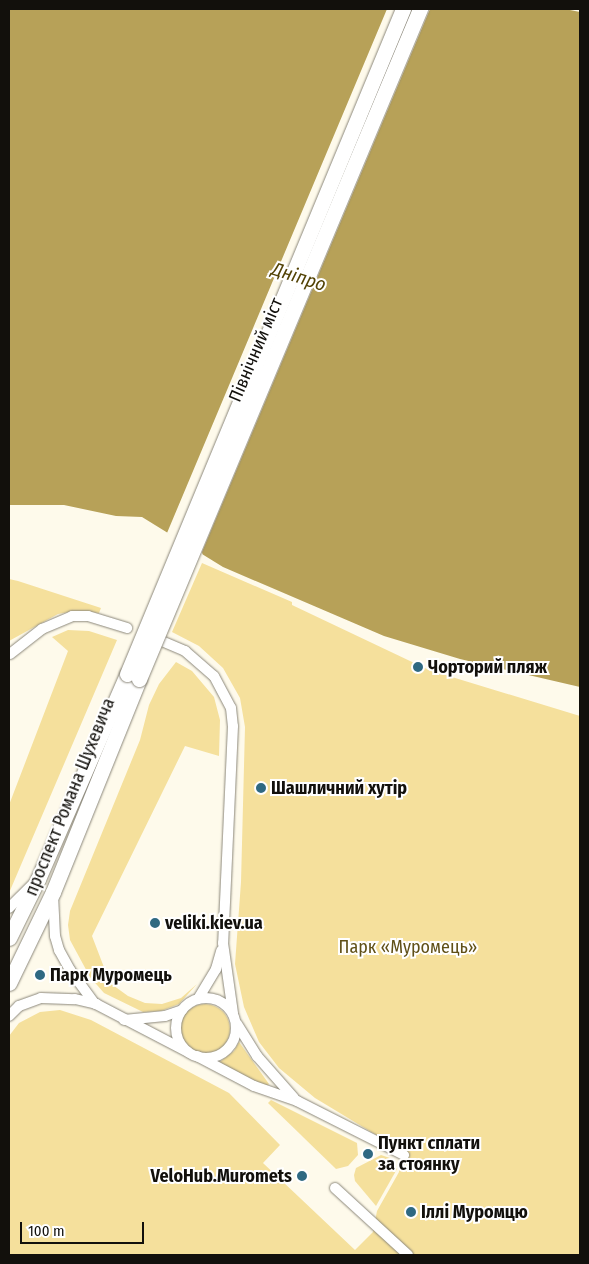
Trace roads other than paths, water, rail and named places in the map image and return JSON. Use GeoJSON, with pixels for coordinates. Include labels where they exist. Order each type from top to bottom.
{"type":"FeatureCollection","features":[{"type":"Feature","properties":{"kind":"main road","name":"Північний міст"},"geometry":{"type":"LineString","coordinates":[[133,676],[403,9]]}},
{"type":"Feature","properties":{"kind":"main road","name":"Північний міст"},"geometry":{"type":"LineString","coordinates":[[133,676],[420,9]]}},
{"type":"Feature","properties":{"kind":"main road","name":"проспект Романа Шухевича"},"geometry":{"type":"LineString","coordinates":[[9,938],[133,676]]}},
{"type":"Feature","properties":{"kind":"main road","name":"проспект Романа Шухевича"},"geometry":{"type":"LineString","coordinates":[[9,984],[53,892],[133,676]]}},
{"type":"Feature","properties":{"kind":"street"},"geometry":{"type":"LineString","coordinates":[[9,665],[9,654],[48,626],[72,616],[88,616],[127,628]]}},
{"type":"Feature","properties":{"kind":"street"},"geometry":{"type":"LineString","coordinates":[[164,642],[184,651],[214,676],[231,708],[233,726],[223,943],[232,1013],[257,1056],[296,1101]]}},
{"type":"Feature","properties":{"kind":"street"},"geometry":{"type":"LineString","coordinates":[[9,908],[38,879]]}},
{"type":"Feature","properties":{"kind":"street"},"geometry":{"type":"LineString","coordinates":[[53,892],[55,936],[59,950],[74,977],[96,1004]]}},
{"type":"Feature","properties":{"kind":"street"},"geometry":{"type":"LineString","coordinates":[[122,1020],[165,1016],[182,1010],[198,999],[216,969],[223,943]]}},
{"type":"Feature","properties":{"kind":"street"},"geometry":{"type":"LineString","coordinates":[[9,1016],[19,1006],[41,998],[62,996],[96,1004],[122,1020],[254,1086],[296,1101],[404,1155]]}},
{"type":"Feature","properties":{"kind":"street"},"geometry":{"type":"LineString","coordinates":[[198,999],[218,1000],[232,1013]]}},
{"type":"Feature","properties":{"kind":"street"},"geometry":{"type":"LineString","coordinates":[[182,1010],[178,1018],[178,1037],[193,1054],[206,1058],[224,1052],[235,1036],[237,1024]]}},
{"type":"Feature","properties":{"kind":"street"},"geometry":{"type":"LineString","coordinates":[[335,1188],[408,1255]]}},
{"type":"Feature","properties":{"kind":"water","name":"Дніпро"},"geometry":{"type":"Polygon","coordinates":[[[9,9],[565,9],[580,12],[580,687],[460,659],[384,636],[223,567],[142,517],[116,516],[64,505],[9,505],[9,9]]]}},
{"type":"Feature","properties":{"kind":"place","name":"Чорторий пляж"},"geometry":{"type":"Point","coordinates":[418,667]}},
{"type":"Feature","properties":{"kind":"place","name":"Шашличний хутір"},"geometry":{"type":"Point","coordinates":[261,788]}},
{"type":"Feature","properties":{"kind":"place","name":"veliki.kiev.ua"},"geometry":{"type":"Point","coordinates":[155,923]}},
{"type":"Feature","properties":{"kind":"place","name":"Парк Муромець"},"geometry":{"type":"Point","coordinates":[40,975]}},
{"type":"Feature","properties":{"kind":"place","name":"Пункт сплати за стоянку"},"geometry":{"type":"Point","coordinates":[368,1154]}},
{"type":"Feature","properties":{"kind":"place","name":"VeloHub.Muromets"},"geometry":{"type":"Point","coordinates":[302,1176]}},
{"type":"Feature","properties":{"kind":"place","name":"Іллі Муромцю"},"geometry":{"type":"Point","coordinates":[411,1212]}},
{"type":"Feature","properties":{"kind":"park label","name":"Парк «Муромець»"},"geometry":{"type":"Point","coordinates":[408,947]}}]}
